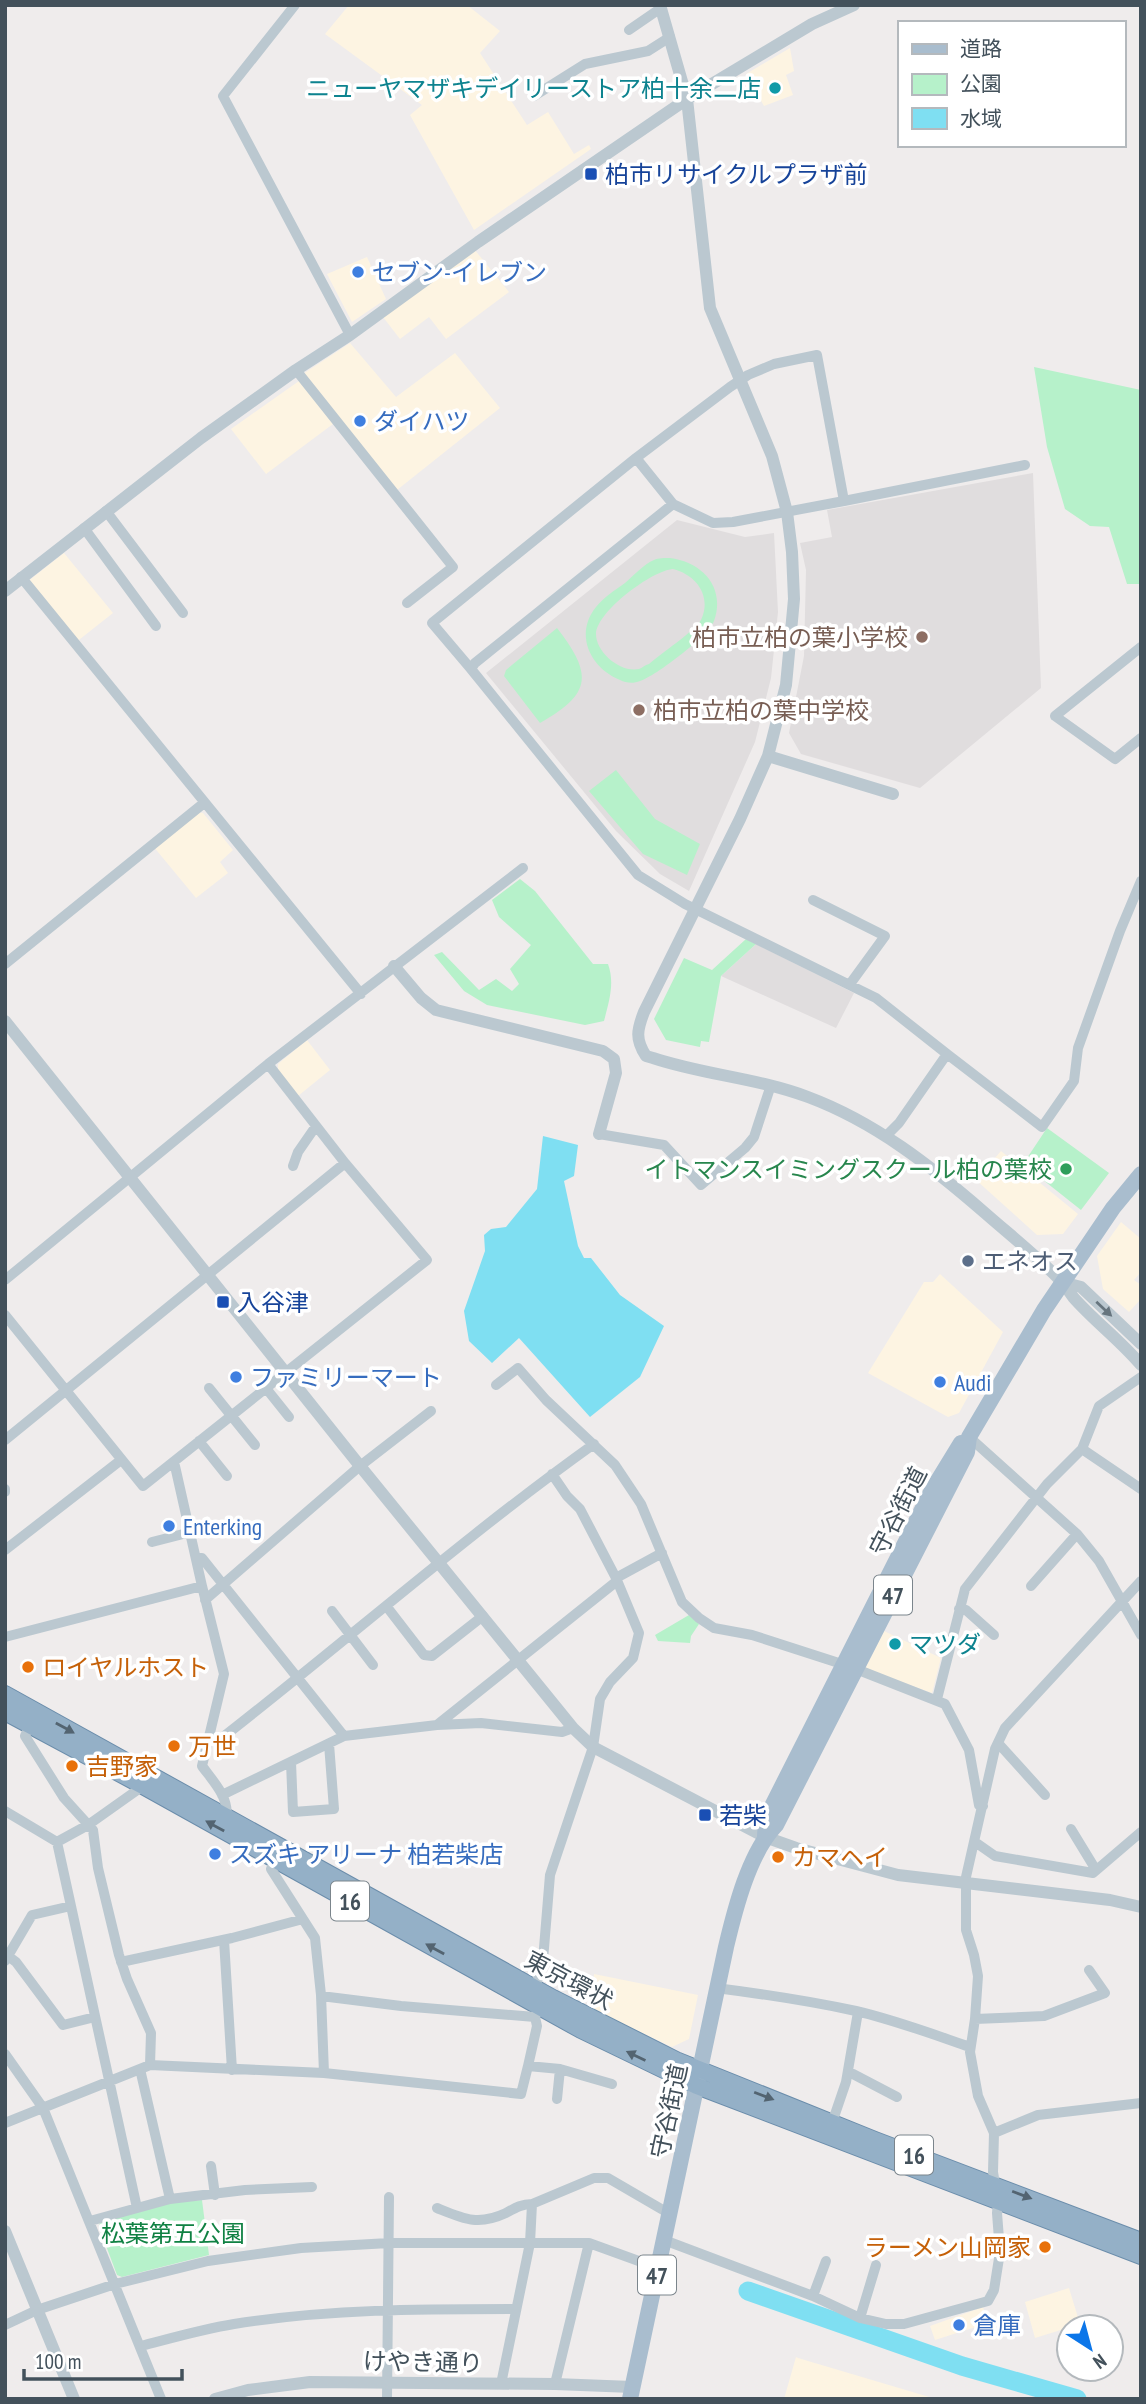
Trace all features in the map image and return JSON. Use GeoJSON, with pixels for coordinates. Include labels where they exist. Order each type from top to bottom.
{"type":"FeatureCollection","features":[{"type":"Feature","properties":{"kind":"highway","name":"東京環状"},"geometry":{"type":"LineString","coordinates":[[5,1694],[699,2078],[832,2123],[1141,2241]]}},
{"type":"Feature","properties":{"kind":"highway","name":"東京環状"},"geometry":{"type":"LineString","coordinates":[[5,1712],[275,1860],[537,2012],[998,2202],[1141,2256]]}},
{"type":"Feature","properties":{"kind":"main road","name":"守谷街道"},"geometry":{"type":"LineString","coordinates":[[631,2393],[716,1988],[734,1916],[765,1836],[776,1825],[850,1667],[967,1452],[969,1437],[1062,1282],[1113,1208],[1141,1174]]}},
{"type":"Feature","properties":{"kind":"street"},"geometry":{"type":"LineString","coordinates":[[295,5],[223,96],[350,335]]}},
{"type":"Feature","properties":{"kind":"street"},"geometry":{"type":"LineString","coordinates":[[5,591],[201,438],[478,242],[687,99],[812,24],[854,5]]}},
{"type":"Feature","properties":{"kind":"street"},"geometry":{"type":"LineString","coordinates":[[629,30],[660,6],[687,99],[710,308],[772,456],[787,512],[794,570],[793,623],[786,685],[768,756],[644,1012],[637,1030],[640,1048],[646,1056],[663,1062],[771,1084],[841,1111],[886,1136],[932,1167],[1062,1282],[1074,1298],[1141,1364]]}},
{"type":"Feature","properties":{"kind":"street"},"geometry":{"type":"LineString","coordinates":[[534,96],[585,64],[648,51],[670,37]]}},
{"type":"Feature","properties":{"kind":"street"},"geometry":{"type":"LineString","coordinates":[[845,501],[817,355],[774,364],[741,380],[636,458],[432,623],[638,875],[696,909],[876,998],[1042,1127],[1074,1081],[1078,1048],[1141,881]]}},
{"type":"Feature","properties":{"kind":"street"},"geometry":{"type":"LineString","coordinates":[[296,370],[453,567],[407,603]]}},
{"type":"Feature","properties":{"kind":"street"},"geometry":{"type":"LineString","coordinates":[[636,458],[673,504],[713,523],[787,512],[1025,465]]}},
{"type":"Feature","properties":{"kind":"street"},"geometry":{"type":"LineString","coordinates":[[471,669],[475,663],[673,504]]}},
{"type":"Feature","properties":{"kind":"street"},"geometry":{"type":"LineString","coordinates":[[106,512],[183,613]]}},
{"type":"Feature","properties":{"kind":"street"},"geometry":{"type":"LineString","coordinates":[[84,528],[156,626]]}},
{"type":"Feature","properties":{"kind":"street"},"geometry":{"type":"LineString","coordinates":[[21,577],[361,994]]}},
{"type":"Feature","properties":{"kind":"street"},"geometry":{"type":"LineString","coordinates":[[1141,647],[1055,716],[1115,759],[1141,738]]}},
{"type":"Feature","properties":{"kind":"street"},"geometry":{"type":"LineString","coordinates":[[768,756],[893,794]]}},
{"type":"Feature","properties":{"kind":"street"},"geometry":{"type":"LineString","coordinates":[[5,964],[204,803]]}},
{"type":"Feature","properties":{"kind":"street"},"geometry":{"type":"LineString","coordinates":[[5,1280],[268,1064],[523,868]]}},
{"type":"Feature","properties":{"kind":"street"},"geometry":{"type":"LineString","coordinates":[[813,900],[885,936],[850,984]]}},
{"type":"Feature","properties":{"kind":"street"},"geometry":{"type":"LineString","coordinates":[[394,966],[421,998],[436,1010],[603,1051],[614,1059],[616,1073],[599,1134],[664,1145],[701,1185],[745,1148],[754,1137],[771,1084]]}},
{"type":"Feature","properties":{"kind":"street"},"geometry":{"type":"LineString","coordinates":[[5,1021],[360,1466],[573,1728],[593,1747],[787,1846],[898,1875],[1111,1899],[1141,1908]]}},
{"type":"Feature","properties":{"kind":"street"},"geometry":{"type":"LineString","coordinates":[[886,1136],[899,1123],[947,1054]]}},
{"type":"Feature","properties":{"kind":"street"},"geometry":{"type":"LineString","coordinates":[[5,1315],[142,1486],[427,1260],[345,1163],[268,1064]]}},
{"type":"Feature","properties":{"kind":"street"},"geometry":{"type":"LineString","coordinates":[[293,1166],[302,1145],[316,1126]]}},
{"type":"Feature","properties":{"kind":"street"},"geometry":{"type":"LineString","coordinates":[[5,1440],[345,1163]]}},
{"type":"Feature","properties":{"kind":"street"},"geometry":{"type":"LineString","coordinates":[[1062,1282],[1081,1287],[1141,1344]]}},
{"type":"Feature","properties":{"kind":"street"},"geometry":{"type":"LineString","coordinates":[[496,1385],[518,1368],[546,1400],[615,1465],[641,1504],[682,1602],[699,1618],[714,1628],[752,1634],[850,1667],[945,1704],[969,1750],[979,1805],[983,1806]]}},
{"type":"Feature","properties":{"kind":"street"},"geometry":{"type":"LineString","coordinates":[[937,1699],[965,1589],[1037,1497],[1082,1449],[1099,1406],[1141,1377]]}},
{"type":"Feature","properties":{"kind":"street"},"geometry":{"type":"LineString","coordinates":[[265,1387],[289,1417]]}},
{"type":"Feature","properties":{"kind":"street"},"geometry":{"type":"LineString","coordinates":[[209,1388],[254,1445]]}},
{"type":"Feature","properties":{"kind":"street"},"geometry":{"type":"LineString","coordinates":[[205,1600],[360,1466],[431,1411]]}},
{"type":"Feature","properties":{"kind":"street"},"geometry":{"type":"LineString","coordinates":[[969,1437],[1077,1534],[1099,1561],[1141,1635]]}},
{"type":"Feature","properties":{"kind":"street"},"geometry":{"type":"LineString","coordinates":[[199,1441],[227,1476]]}},
{"type":"Feature","properties":{"kind":"street"},"geometry":{"type":"LineString","coordinates":[[208,1740],[218,1741],[297,1680],[440,1562],[594,1444]]}},
{"type":"Feature","properties":{"kind":"street"},"geometry":{"type":"LineString","coordinates":[[1085,1451],[1141,1489]]}},
{"type":"Feature","properties":{"kind":"street"},"geometry":{"type":"LineString","coordinates":[[5,1550],[121,1460]]}},
{"type":"Feature","properties":{"kind":"street"},"geometry":{"type":"LineString","coordinates":[[172,1463],[175,1466],[224,1674],[202,1766],[222,1795],[228,1810],[226,1816]]}},
{"type":"Feature","properties":{"kind":"street"},"geometry":{"type":"LineString","coordinates":[[535,1988],[543,1960],[550,1875],[593,1747],[600,1699],[610,1682],[633,1658],[639,1633],[616,1579],[580,1509],[552,1474]]}},
{"type":"Feature","properties":{"kind":"street"},"geometry":{"type":"LineString","coordinates":[[152,1542],[191,1532]]}},
{"type":"Feature","properties":{"kind":"street"},"geometry":{"type":"LineString","coordinates":[[1031,1586],[1077,1534]]}},
{"type":"Feature","properties":{"kind":"street"},"geometry":{"type":"LineString","coordinates":[[437,1725],[616,1579],[662,1553]]}},
{"type":"Feature","properties":{"kind":"street"},"geometry":{"type":"LineString","coordinates":[[196,1558],[202,1558],[344,1736]]}},
{"type":"Feature","properties":{"kind":"street"},"geometry":{"type":"LineString","coordinates":[[664,2240],[813,2296],[860,2318],[886,2324],[904,2324],[988,2301],[994,2290],[1000,2252],[998,2202],[993,2172],[994,2133],[978,2096],[970,2047],[978,1976],[966,1930],[966,1882],[998,1743],[1005,1728],[1141,1581]]}},
{"type":"Feature","properties":{"kind":"street"},"geometry":{"type":"LineString","coordinates":[[5,1637],[202,1586]]}},
{"type":"Feature","properties":{"kind":"street"},"geometry":{"type":"LineString","coordinates":[[387,1607],[424,1655],[432,1656],[483,1616]]}},
{"type":"Feature","properties":{"kind":"street"},"geometry":{"type":"LineString","coordinates":[[960,1609],[966,1610],[993,1635]]}},
{"type":"Feature","properties":{"kind":"street"},"geometry":{"type":"LineString","coordinates":[[332,1611],[373,1665]]}},
{"type":"Feature","properties":{"kind":"street"},"geometry":{"type":"LineString","coordinates":[[222,1795],[344,1736],[437,1725],[481,1723],[562,1732],[573,1728]]}},
{"type":"Feature","properties":{"kind":"street"},"geometry":{"type":"LineString","coordinates":[[30,1726],[25,1736],[64,1798],[93,1830],[98,1868],[121,1962],[151,2033],[145,2067],[170,2199]]}},
{"type":"Feature","properties":{"kind":"street"},"geometry":{"type":"LineString","coordinates":[[998,1743],[1045,1795]]}},
{"type":"Feature","properties":{"kind":"street"},"geometry":{"type":"LineString","coordinates":[[291,1762],[293,1812],[334,1810],[329,1744]]}},
{"type":"Feature","properties":{"kind":"street"},"geometry":{"type":"LineString","coordinates":[[57,1842],[88,1825],[143,1786]]}},
{"type":"Feature","properties":{"kind":"street"},"geometry":{"type":"LineString","coordinates":[[5,1811],[57,1842],[137,2208]]}},
{"type":"Feature","properties":{"kind":"street"},"geometry":{"type":"LineString","coordinates":[[1071,1829],[1096,1870]]}},
{"type":"Feature","properties":{"kind":"street"},"geometry":{"type":"LineString","coordinates":[[975,1842],[995,1856],[1093,1873],[1141,1832]]}},
{"type":"Feature","properties":{"kind":"street"},"geometry":{"type":"LineString","coordinates":[[275,1860],[271,1869],[315,1938],[321,1996],[324,2073]]}},
{"type":"Feature","properties":{"kind":"street"},"geometry":{"type":"LineString","coordinates":[[71,1906],[32,1915],[7,1959],[16,1962],[64,2025],[95,2017]]}},
{"type":"Feature","properties":{"kind":"street"},"geometry":{"type":"LineString","coordinates":[[121,1962],[224,1940],[303,1919]]}},
{"type":"Feature","properties":{"kind":"street"},"geometry":{"type":"LineString","coordinates":[[224,1940],[232,2070]]}},
{"type":"Feature","properties":{"kind":"street"},"geometry":{"type":"LineString","coordinates":[[975,2019],[1044,2016],[1105,1993],[1089,1969]]}},
{"type":"Feature","properties":{"kind":"street"},"geometry":{"type":"LineString","coordinates":[[716,1988],[771,1995],[858,2012],[970,2047]]}},
{"type":"Feature","properties":{"kind":"street"},"geometry":{"type":"LineString","coordinates":[[5,2123],[145,2067],[324,2073],[520,2094],[537,2026],[537,2012],[401,2006],[321,1996]]}},
{"type":"Feature","properties":{"kind":"street"},"geometry":{"type":"LineString","coordinates":[[832,2123],[848,2073],[858,2012]]}},
{"type":"Feature","properties":{"kind":"street"},"geometry":{"type":"LineString","coordinates":[[5,2054],[43,2108],[161,2399]]}},
{"type":"Feature","properties":{"kind":"street"},"geometry":{"type":"LineString","coordinates":[[528,2066],[560,2069],[612,2084]]}},
{"type":"Feature","properties":{"kind":"street"},"geometry":{"type":"LineString","coordinates":[[557,2099],[560,2069]]}},
{"type":"Feature","properties":{"kind":"street"},"geometry":{"type":"LineString","coordinates":[[848,2073],[897,2097]]}},
{"type":"Feature","properties":{"kind":"street"},"geometry":{"type":"LineString","coordinates":[[994,2133],[1038,2115],[1141,2103]]}},
{"type":"Feature","properties":{"kind":"street"},"geometry":{"type":"LineString","coordinates":[[211,2165],[215,2195]]}},
{"type":"Feature","properties":{"kind":"street"},"geometry":{"type":"LineString","coordinates":[[437,2208],[469,2220],[484,2221],[594,2178],[608,2178],[671,2212]]}},
{"type":"Feature","properties":{"kind":"street"},"geometry":{"type":"LineString","coordinates":[[90,2221],[170,2199],[245,2190],[312,2187]]}},
{"type":"Feature","properties":{"kind":"street"},"geometry":{"type":"LineString","coordinates":[[387,2399],[388,2197]]}},
{"type":"Feature","properties":{"kind":"street"},"geometry":{"type":"LineString","coordinates":[[500,2384],[530,2243],[532,2204]]}},
{"type":"Feature","properties":{"kind":"street"},"geometry":{"type":"LineString","coordinates":[[5,2231],[74,2399]]}},
{"type":"Feature","properties":{"kind":"street"},"geometry":{"type":"LineString","coordinates":[[5,2325],[37,2310],[115,2284],[208,2261],[301,2248],[389,2243],[589,2243],[658,2268]]}},
{"type":"Feature","properties":{"kind":"street"},"geometry":{"type":"LineString","coordinates":[[555,2384],[589,2243]]}},
{"type":"Feature","properties":{"kind":"street"},"geometry":{"type":"LineString","coordinates":[[813,2296],[825,2261]]}},
{"type":"Feature","properties":{"kind":"street"},"geometry":{"type":"LineString","coordinates":[[860,2318],[876,2264]]}},
{"type":"Feature","properties":{"kind":"street"},"geometry":{"type":"LineString","coordinates":[[141,2346],[232,2324],[388,2309],[516,2309]]}},
{"type":"Feature","properties":{"kind":"street","name":"けやき通り"},"geometry":{"type":"LineString","coordinates":[[215,2399],[281,2385],[387,2382],[555,2384],[631,2393]]}},
{"type":"Feature","properties":{"kind":"shaded area"},"geometry":{"type":"Polygon","coordinates":[[[349,5],[467,5],[500,31],[480,53],[527,125],[548,112],[574,154],[589,145],[591,149],[474,230],[410,115],[422,105],[325,34],[349,5]]]}},
{"type":"Feature","properties":{"kind":"shaded area"},"geometry":{"type":"Polygon","coordinates":[[[790,48],[794,71],[786,75],[793,95],[764,106],[746,74],[790,48]]]}},
{"type":"Feature","properties":{"kind":"shaded area"},"geometry":{"type":"Polygon","coordinates":[[[474,249],[509,292],[446,339],[429,317],[400,339],[383,317],[474,249]]]}},
{"type":"Feature","properties":{"kind":"shaded area"},"geometry":{"type":"Polygon","coordinates":[[[367,257],[386,299],[352,322],[327,274],[367,257]]]}},
{"type":"Feature","properties":{"kind":"shaded area"},"geometry":{"type":"Polygon","coordinates":[[[350,343],[396,397],[455,353],[500,408],[397,490],[303,374],[350,343]]]}},
{"type":"Feature","properties":{"kind":"shaded area"},"geometry":{"type":"Polygon","coordinates":[[[299,381],[333,424],[266,474],[231,429],[299,381]]]}},
{"type":"Feature","properties":{"kind":"shaded area","name":"柏市立柏の葉小学校"},"geometry":{"type":"Polygon","coordinates":[[[1033,473],[1041,688],[920,788],[801,754],[789,733],[804,656],[806,570],[800,543],[832,537],[827,510],[1033,473]]]}},
{"type":"Feature","properties":{"kind":"shaded area","name":"柏市立柏の葉中学校"},"geometry":{"type":"Polygon","coordinates":[[[677,520],[745,537],[774,533],[778,612],[771,678],[755,742],[689,891],[660,874],[616,831],[486,673],[677,520]]]}},
{"type":"Feature","properties":{"kind":"shaded area"},"geometry":{"type":"Polygon","coordinates":[[[64,553],[113,613],[75,643],[27,582],[64,553]]]}},
{"type":"Feature","properties":{"kind":"shaded area"},"geometry":{"type":"Polygon","coordinates":[[[195,812],[203,813],[233,850],[220,862],[228,873],[196,898],[153,846],[195,812]]]}},
{"type":"Feature","properties":{"kind":"shaded area"},"geometry":{"type":"Polygon","coordinates":[[[756,944],[854,993],[836,1028],[721,976],[756,944]]]}},
{"type":"Feature","properties":{"kind":"shaded area"},"geometry":{"type":"Polygon","coordinates":[[[307,1040],[330,1070],[298,1096],[278,1070],[278,1064],[307,1040]]]}},
{"type":"Feature","properties":{"kind":"shaded area"},"geometry":{"type":"Polygon","coordinates":[[[1001,1151],[1078,1214],[1063,1234],[1037,1235],[976,1180],[1001,1151]]]}},
{"type":"Feature","properties":{"kind":"shaded area"},"geometry":{"type":"Polygon","coordinates":[[[1121,1222],[1141,1239],[1141,1272],[1134,1280],[1141,1285],[1141,1299],[1129,1312],[1103,1289],[1097,1256],[1121,1222]]]}},
{"type":"Feature","properties":{"kind":"shaded area"},"geometry":{"type":"Polygon","coordinates":[[[940,1274],[1003,1332],[959,1413],[948,1417],[868,1373],[924,1282],[933,1282],[940,1274]]]}},
{"type":"Feature","properties":{"kind":"shaded area"},"geometry":{"type":"Polygon","coordinates":[[[884,1631],[941,1658],[932,1693],[865,1669],[884,1631]]]}},
{"type":"Feature","properties":{"kind":"shaded area"},"geometry":{"type":"Polygon","coordinates":[[[594,1974],[698,1995],[689,2039],[672,2047],[592,2009],[594,1974]]]}},
{"type":"Feature","properties":{"kind":"shaded area"},"geometry":{"type":"Polygon","coordinates":[[[1069,2288],[1077,2313],[1055,2313],[1055,2332],[1035,2338],[1025,2302],[1069,2288]]]}},
{"type":"Feature","properties":{"kind":"shaded area","name":"倉庫"},"geometry":{"type":"Polygon","coordinates":[[[983,2307],[988,2323],[935,2340],[930,2326],[983,2307]]]}},
{"type":"Feature","properties":{"kind":"shaded area"},"geometry":{"type":"Polygon","coordinates":[[[796,2357],[798,2358],[936,2399],[784,2399],[796,2357]]]}},
{"type":"Feature","properties":{"kind":"green space"},"geometry":{"type":"Polygon","coordinates":[[[1034,367],[1141,390],[1141,584],[1127,584],[1109,527],[1090,526],[1065,509],[1047,447],[1034,367]]]}},
{"type":"Feature","properties":{"kind":"green space"},"geometry":{"type":"Polygon","coordinates":[[[668,558],[692,565],[708,578],[717,597],[714,621],[681,655],[648,678],[630,683],[622,681],[609,675],[593,659],[586,639],[589,617],[602,600],[643,567],[656,559],[668,558]],[[673,569],[653,576],[627,593],[606,614],[596,634],[600,648],[610,660],[624,668],[639,669],[698,624],[704,611],[703,595],[695,582],[673,569]]]}},
{"type":"Feature","properties":{"kind":"green space"},"geometry":{"type":"Polygon","coordinates":[[[557,628],[577,658],[581,682],[578,692],[570,702],[540,723],[504,676],[506,670],[557,628]]]}},
{"type":"Feature","properties":{"kind":"green space"},"geometry":{"type":"Polygon","coordinates":[[[616,770],[655,819],[700,844],[687,875],[643,854],[589,791],[616,770]]]}},
{"type":"Feature","properties":{"kind":"green space"},"geometry":{"type":"Polygon","coordinates":[[[520,879],[535,891],[593,964],[608,964],[611,985],[604,1021],[585,1025],[487,1005],[464,991],[434,955],[442,952],[479,990],[496,979],[512,991],[519,984],[510,969],[531,945],[499,917],[492,900],[520,879]]]}},
{"type":"Feature","properties":{"kind":"green space"},"geometry":{"type":"Polygon","coordinates":[[[746,939],[756,944],[721,976],[709,1042],[701,1041],[700,1047],[666,1040],[654,1019],[684,958],[712,970],[746,939]]]}},
{"type":"Feature","properties":{"kind":"green space","name":"イトマンスイミングスクール柏の葉校"},"geometry":{"type":"Polygon","coordinates":[[[1047,1128],[1109,1173],[1081,1210],[1023,1164],[1047,1128]]]}},
{"type":"Feature","properties":{"kind":"green space"},"geometry":{"type":"Polygon","coordinates":[[[689,1615],[699,1624],[690,1643],[658,1641],[655,1635],[689,1615]]]}},
{"type":"Feature","properties":{"kind":"green space","name":"松葉第五公園"},"geometry":{"type":"Polygon","coordinates":[[[202,2200],[209,2255],[122,2277],[117,2275],[99,2227],[100,2222],[175,2202],[202,2200]]]}},
{"type":"Feature","properties":{"kind":"water"},"geometry":{"type":"Polygon","coordinates":[[[543,1136],[578,1145],[574,1176],[564,1181],[578,1246],[584,1258],[591,1258],[620,1295],[664,1326],[640,1377],[590,1417],[519,1338],[492,1363],[469,1341],[464,1311],[485,1251],[484,1235],[491,1229],[506,1227],[537,1189],[543,1136]]]}},
{"type":"Feature","properties":{"kind":"waterway"},"geometry":{"type":"LineString","coordinates":[[748,2291],[962,2366],[1077,2399]]}},
{"type":"Feature","properties":{"kind":"place","name":"ニューヤマザキデイリーストア柏十余二店"},"geometry":{"type":"Point","coordinates":[775,88]}},
{"type":"Feature","properties":{"kind":"place","name":"柏市リサイクルプラザ前"},"geometry":{"type":"Point","coordinates":[591,174]}},
{"type":"Feature","properties":{"kind":"place","name":"セブン-イレブン"},"geometry":{"type":"Point","coordinates":[358,272]}},
{"type":"Feature","properties":{"kind":"place","name":"ダイハツ"},"geometry":{"type":"Point","coordinates":[360,421]}},
{"type":"Feature","properties":{"kind":"place","name":"柏市立柏の葉小学校"},"geometry":{"type":"Point","coordinates":[922,637]}},
{"type":"Feature","properties":{"kind":"place","name":"柏市立柏の葉中学校"},"geometry":{"type":"Point","coordinates":[639,710]}},
{"type":"Feature","properties":{"kind":"place","name":"イトマンスイミングスクール柏の葉校"},"geometry":{"type":"Point","coordinates":[1066,1169]}},
{"type":"Feature","properties":{"kind":"place","name":"エネオス"},"geometry":{"type":"Point","coordinates":[968,1261]}},
{"type":"Feature","properties":{"kind":"place","name":"入谷津"},"geometry":{"type":"Point","coordinates":[223,1302]}},
{"type":"Feature","properties":{"kind":"place","name":"ファミリーマート"},"geometry":{"type":"Point","coordinates":[236,1377]}},
{"type":"Feature","properties":{"kind":"place","name":"Audi"},"geometry":{"type":"Point","coordinates":[940,1382]}},
{"type":"Feature","properties":{"kind":"place","name":"Enterking"},"geometry":{"type":"Point","coordinates":[169,1526]}},
{"type":"Feature","properties":{"kind":"place","name":"マツダ"},"geometry":{"type":"Point","coordinates":[895,1644]}},
{"type":"Feature","properties":{"kind":"place","name":"ロイヤルホスト"},"geometry":{"type":"Point","coordinates":[28,1667]}},
{"type":"Feature","properties":{"kind":"place","name":"万世"},"geometry":{"type":"Point","coordinates":[174,1746]}},
{"type":"Feature","properties":{"kind":"place","name":"吉野家"},"geometry":{"type":"Point","coordinates":[72,1766]}},
{"type":"Feature","properties":{"kind":"place","name":"若柴"},"geometry":{"type":"Point","coordinates":[705,1815]}},
{"type":"Feature","properties":{"kind":"place","name":"スズキ アリーナ 柏若柴店"},"geometry":{"type":"Point","coordinates":[215,1854]}},
{"type":"Feature","properties":{"kind":"place","name":"カマヘイ"},"geometry":{"type":"Point","coordinates":[778,1857]}},
{"type":"Feature","properties":{"kind":"place","name":"ラーメン山岡家"},"geometry":{"type":"Point","coordinates":[1045,2247]}},
{"type":"Feature","properties":{"kind":"place","name":"倉庫"},"geometry":{"type":"Point","coordinates":[959,2325]}}]}
